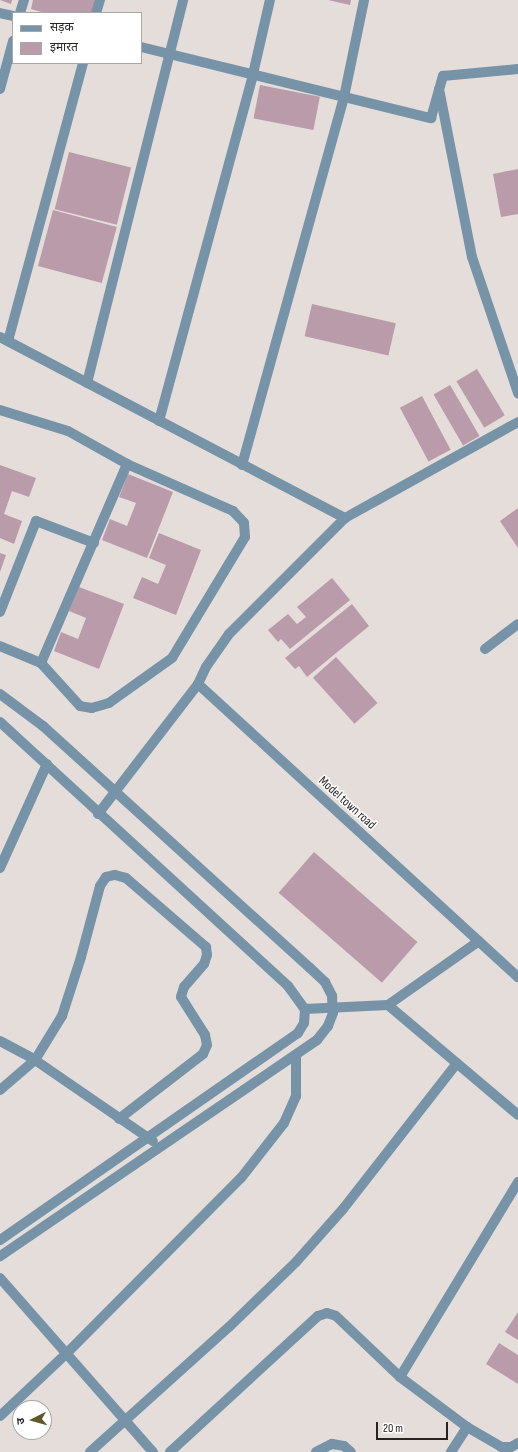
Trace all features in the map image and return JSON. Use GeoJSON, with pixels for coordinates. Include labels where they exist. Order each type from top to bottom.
{"type":"FeatureCollection","features":[{"type":"Feature","properties":{"kind":"street"},"geometry":{"type":"LineString","coordinates":[[20,12],[24,0]]}},
{"type":"Feature","properties":{"kind":"street"},"geometry":{"type":"LineString","coordinates":[[96,12],[100,0]]}},
{"type":"Feature","properties":{"kind":"street"},"geometry":{"type":"LineString","coordinates":[[87,383],[183,0]]}},
{"type":"Feature","properties":{"kind":"street"},"geometry":{"type":"LineString","coordinates":[[159,421],[252,74],[270,0]]}},
{"type":"Feature","properties":{"kind":"street"},"geometry":{"type":"LineString","coordinates":[[242,465],[344,96],[364,0]]}},
{"type":"Feature","properties":{"kind":"street"},"geometry":{"type":"LineString","coordinates":[[0,13],[12,16]]}},
{"type":"Feature","properties":{"kind":"street"},"geometry":{"type":"LineString","coordinates":[[0,89],[12,45]]}},
{"type":"Feature","properties":{"kind":"street"},"geometry":{"type":"LineString","coordinates":[[142,47],[431,118],[438,86],[442,76],[518,69]]}},
{"type":"Feature","properties":{"kind":"street"},"geometry":{"type":"LineString","coordinates":[[83,64],[4,339],[345,518]]}},
{"type":"Feature","properties":{"kind":"street"},"geometry":{"type":"LineString","coordinates":[[438,86],[472,257],[518,393]]}},
{"type":"Feature","properties":{"kind":"street"},"geometry":{"type":"LineString","coordinates":[[0,410],[68,431],[127,464],[233,511],[244,523],[245,537],[172,658],[109,703],[92,708],[80,706],[41,663],[0,646]]}},
{"type":"Feature","properties":{"kind":"street"},"geometry":{"type":"LineString","coordinates":[[98,814],[198,684],[206,667],[229,634],[345,518],[518,422]]}},
{"type":"Feature","properties":{"kind":"street"},"geometry":{"type":"LineString","coordinates":[[41,663],[127,464]]}},
{"type":"Feature","properties":{"kind":"street"},"geometry":{"type":"LineString","coordinates":[[0,612],[36,521],[94,543]]}},
{"type":"Feature","properties":{"kind":"street"},"geometry":{"type":"LineString","coordinates":[[485,649],[518,624]]}},
{"type":"Feature","properties":{"kind":"street","name":"Model town road"},"geometry":{"type":"LineString","coordinates":[[198,684],[518,977]]}},
{"type":"Feature","properties":{"kind":"street"},"geometry":{"type":"LineString","coordinates":[[0,694],[43,726],[324,982],[332,996],[333,1008],[328,1026],[317,1040],[0,1256]]}},
{"type":"Feature","properties":{"kind":"street"},"geometry":{"type":"LineString","coordinates":[[0,722],[98,814],[288,986],[305,1008],[304,1023],[298,1033],[150,1138],[0,1240]]}},
{"type":"Feature","properties":{"kind":"street"},"geometry":{"type":"LineString","coordinates":[[0,868],[46,764]]}},
{"type":"Feature","properties":{"kind":"street"},"geometry":{"type":"LineString","coordinates":[[0,1090],[35,1060],[62,1016],[81,958],[100,886],[106,877],[115,875],[126,878],[206,946],[207,955],[204,964],[184,987],[181,997],[205,1035],[207,1045],[196,1062],[118,1119]]}},
{"type":"Feature","properties":{"kind":"street"},"geometry":{"type":"LineString","coordinates":[[305,1008],[388,1005],[479,941]]}},
{"type":"Feature","properties":{"kind":"street"},"geometry":{"type":"LineString","coordinates":[[388,1005],[518,1115]]}},
{"type":"Feature","properties":{"kind":"street"},"geometry":{"type":"LineString","coordinates":[[0,1041],[35,1060],[118,1119],[150,1138],[160,1148]]}},
{"type":"Feature","properties":{"kind":"street"},"geometry":{"type":"LineString","coordinates":[[0,1416],[66,1354],[241,1178],[284,1123],[296,1096],[296,1055]]}},
{"type":"Feature","properties":{"kind":"street"},"geometry":{"type":"LineString","coordinates":[[90,1452],[229,1327],[296,1262],[343,1209],[457,1063]]}},
{"type":"Feature","properties":{"kind":"street"},"geometry":{"type":"LineString","coordinates":[[400,1377],[518,1182]]}},
{"type":"Feature","properties":{"kind":"street"},"geometry":{"type":"LineString","coordinates":[[0,1278],[153,1452]]}},
{"type":"Feature","properties":{"kind":"street"},"geometry":{"type":"LineString","coordinates":[[170,1452],[318,1316],[327,1313],[336,1316],[400,1377],[467,1427],[501,1447],[511,1447],[518,1443]]}},
{"type":"Feature","properties":{"kind":"street"},"geometry":{"type":"LineString","coordinates":[[451,1452],[467,1427]]}},
{"type":"Feature","properties":{"kind":"street"},"geometry":{"type":"LineString","coordinates":[[316,1452],[332,1444],[344,1446],[351,1452]]}},
{"type":"Feature","properties":{"kind":"building"},"geometry":{"type":"Polygon","coordinates":[[[0,0],[12,0],[11,4],[0,0]]]}},
{"type":"Feature","properties":{"kind":"building"},"geometry":{"type":"Polygon","coordinates":[[[33,0],[95,0],[92,12],[42,12],[31,9],[33,0]]]}},
{"type":"Feature","properties":{"kind":"building"},"geometry":{"type":"Polygon","coordinates":[[[328,0],[351,0],[350,5],[328,0]]]}},
{"type":"Feature","properties":{"kind":"building"},"geometry":{"type":"Polygon","coordinates":[[[260,85],[320,97],[313,130],[254,118],[260,85]]]}},
{"type":"Feature","properties":{"kind":"building"},"geometry":{"type":"Polygon","coordinates":[[[69,152],[131,167],[117,225],[55,209],[69,152]]]}},
{"type":"Feature","properties":{"kind":"building"},"geometry":{"type":"Polygon","coordinates":[[[518,169],[518,214],[501,217],[493,174],[518,169]]]}},
{"type":"Feature","properties":{"kind":"building"},"geometry":{"type":"Polygon","coordinates":[[[53,210],[117,227],[102,283],[38,266],[53,210]]]}},
{"type":"Feature","properties":{"kind":"building"},"geometry":{"type":"Polygon","coordinates":[[[312,304],[396,323],[388,356],[305,336],[312,304]]]}},
{"type":"Feature","properties":{"kind":"building"},"geometry":{"type":"Polygon","coordinates":[[[477,369],[505,415],[484,428],[456,381],[477,369]]]}},
{"type":"Feature","properties":{"kind":"building"},"geometry":{"type":"Polygon","coordinates":[[[450,385],[479,436],[463,446],[434,394],[450,385]]]}},
{"type":"Feature","properties":{"kind":"building"},"geometry":{"type":"Polygon","coordinates":[[[422,396],[451,450],[429,462],[400,408],[422,396]]]}},
{"type":"Feature","properties":{"kind":"building"},"geometry":{"type":"Polygon","coordinates":[[[0,465],[36,478],[29,497],[12,491],[4,514],[22,521],[14,544],[0,538],[0,465]]]}},
{"type":"Feature","properties":{"kind":"building"},"geometry":{"type":"Polygon","coordinates":[[[128,474],[173,492],[147,558],[102,540],[110,519],[127,526],[136,503],[119,497],[128,474]]]}},
{"type":"Feature","properties":{"kind":"building"},"geometry":{"type":"Polygon","coordinates":[[[518,508],[518,548],[500,521],[518,508]]]}},
{"type":"Feature","properties":{"kind":"building"},"geometry":{"type":"Polygon","coordinates":[[[159,533],[201,550],[176,615],[133,598],[142,577],[158,584],[166,565],[149,558],[159,533]]]}},
{"type":"Feature","properties":{"kind":"building"},"geometry":{"type":"Polygon","coordinates":[[[0,553],[6,555],[0,572],[0,553]]]}},
{"type":"Feature","properties":{"kind":"building"},"geometry":{"type":"Polygon","coordinates":[[[332,578],[350,600],[290,649],[281,639],[278,642],[268,630],[288,614],[297,624],[306,617],[297,607],[332,578]]]}},
{"type":"Feature","properties":{"kind":"building"},"geometry":{"type":"Polygon","coordinates":[[[79,587],[124,604],[99,669],[54,651],[61,632],[78,639],[86,618],[69,611],[79,587]]]}},
{"type":"Feature","properties":{"kind":"building"},"geometry":{"type":"Polygon","coordinates":[[[352,604],[369,626],[307,677],[299,666],[295,669],[285,658],[352,604]]]}},
{"type":"Feature","properties":{"kind":"building"},"geometry":{"type":"Polygon","coordinates":[[[336,657],[377,703],[354,724],[313,678],[336,657]]]}},
{"type":"Feature","properties":{"kind":"building"},"geometry":{"type":"Polygon","coordinates":[[[314,852],[417,942],[382,983],[279,893],[314,852]]]}},
{"type":"Feature","properties":{"kind":"building"},"geometry":{"type":"Polygon","coordinates":[[[518,1312],[518,1340],[505,1332],[518,1312]]]}},
{"type":"Feature","properties":{"kind":"building"},"geometry":{"type":"Polygon","coordinates":[[[499,1343],[518,1355],[518,1384],[486,1364],[499,1343]]]}}]}
